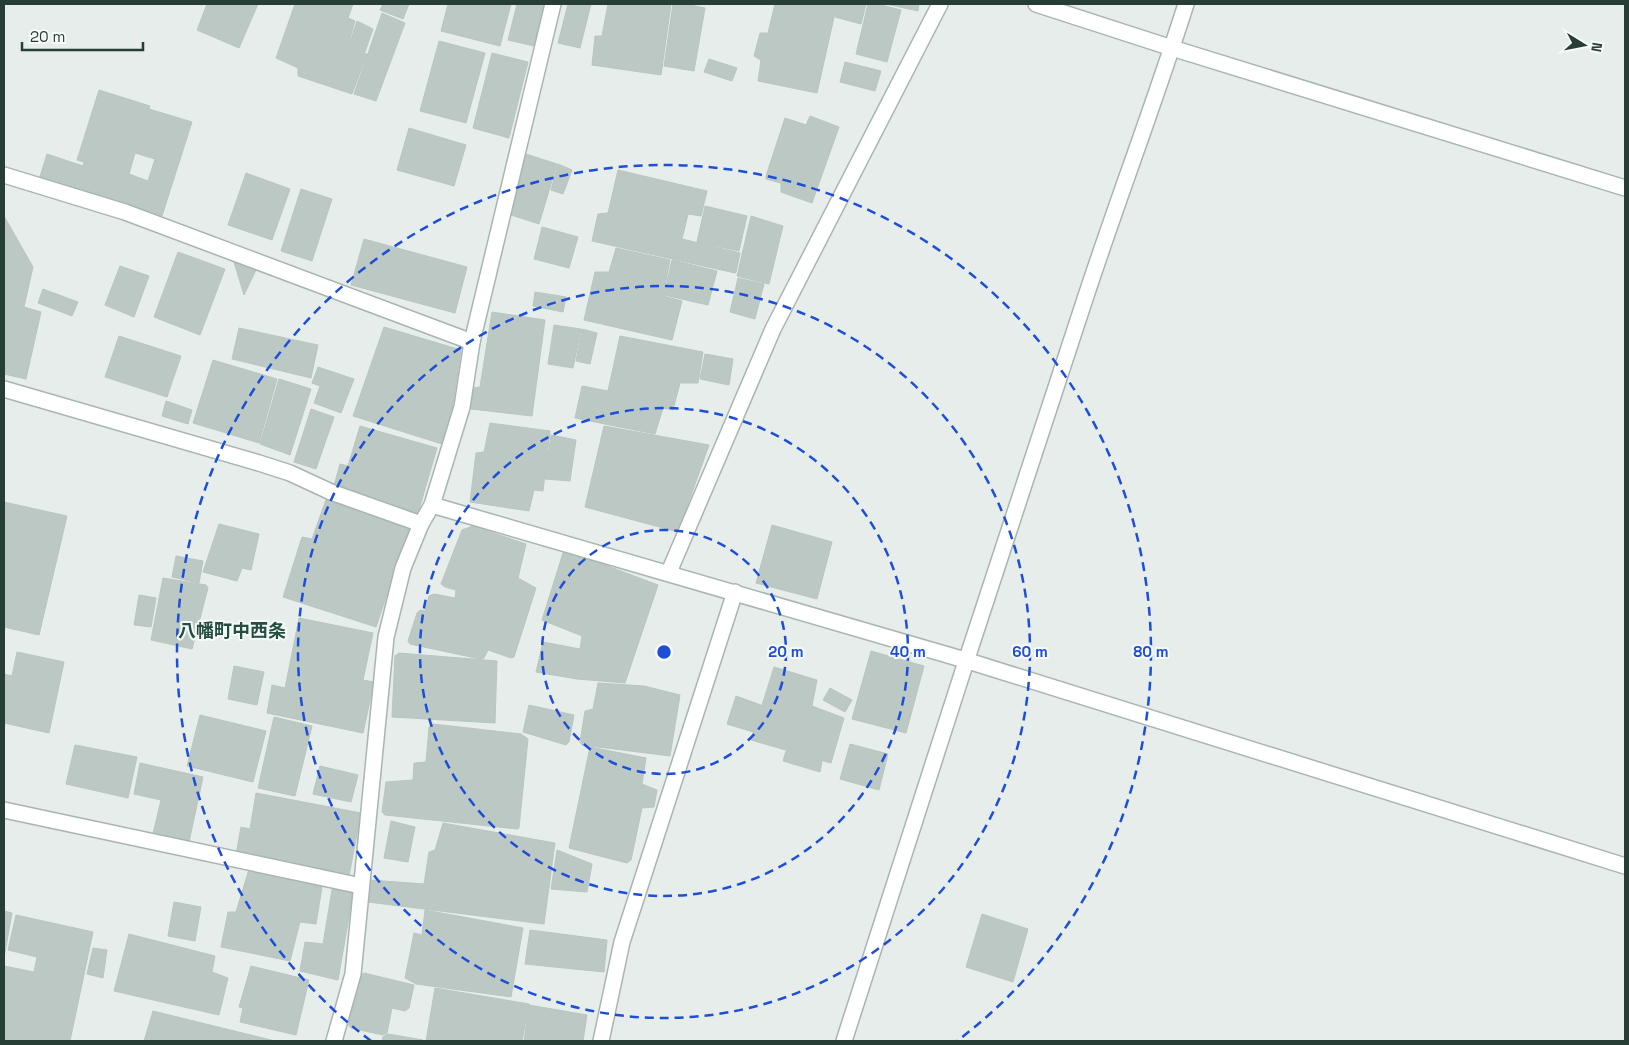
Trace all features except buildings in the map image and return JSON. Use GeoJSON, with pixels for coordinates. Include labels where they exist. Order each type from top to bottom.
{"type":"FeatureCollection","features":[{"type":"Feature","properties":{"kind":"street"},"geometry":{"type":"LineString","coordinates":[[334,1041],[353,974],[386,638],[403,568],[421,524],[432,505],[462,407],[472,342],[553,4]]}},
{"type":"Feature","properties":{"kind":"street"},"geometry":{"type":"LineString","coordinates":[[669,572],[773,329],[940,4]]}},
{"type":"Feature","properties":{"kind":"street"},"geometry":{"type":"LineString","coordinates":[[1036,4],[1625,188]]}},
{"type":"Feature","properties":{"kind":"street"},"geometry":{"type":"LineString","coordinates":[[844,1041],[965,660],[1093,275],[1186,4]]}},
{"type":"Feature","properties":{"kind":"street"},"geometry":{"type":"LineString","coordinates":[[4,175],[125,212],[472,342]]}},
{"type":"Feature","properties":{"kind":"street"},"geometry":{"type":"LineString","coordinates":[[4,390],[259,463],[290,473],[331,492],[421,524]]}},
{"type":"Feature","properties":{"kind":"street"},"geometry":{"type":"LineString","coordinates":[[432,505],[669,572],[965,660],[1625,866]]}},
{"type":"Feature","properties":{"kind":"street"},"geometry":{"type":"LineString","coordinates":[[601,1041],[622,942],[735,592]]}},
{"type":"Feature","properties":{"kind":"street"},"geometry":{"type":"LineString","coordinates":[[4,810],[361,886]]}},
{"type":"Feature","properties":{"kind":"district","name":"八幡町中西条"},"geometry":{"type":"Point","coordinates":[232,631]}}]}
